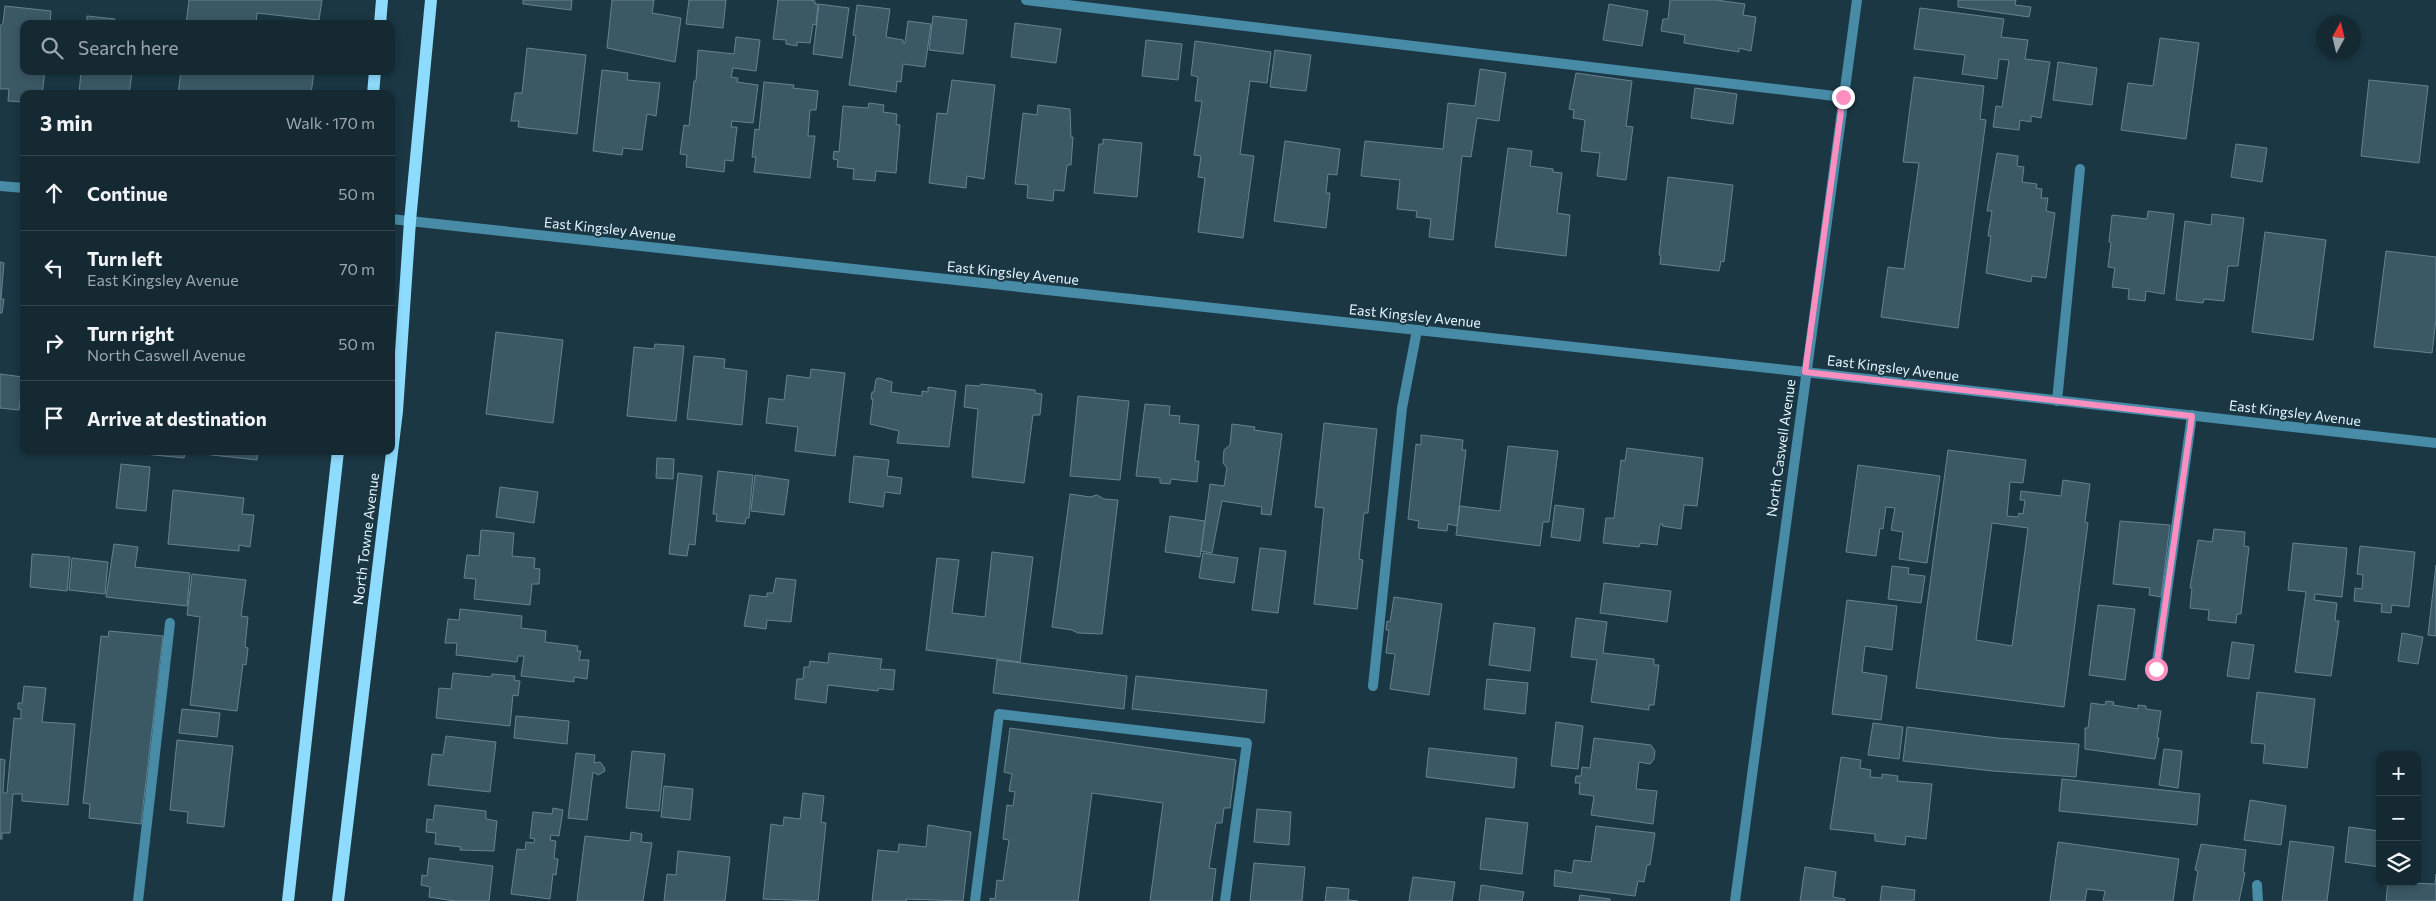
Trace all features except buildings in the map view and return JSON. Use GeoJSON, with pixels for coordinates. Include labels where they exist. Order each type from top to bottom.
{"type":"FeatureCollection","features":[{"type":"Feature","properties":{"kind":"main road"},"geometry":{"type":"LineString","coordinates":[[380,20],[382,0]]}},
{"type":"Feature","properties":{"kind":"main road","name":"North Towne Avenue"},"geometry":{"type":"LineString","coordinates":[[395,428],[410,221],[431,0]]}},
{"type":"Feature","properties":{"kind":"main road"},"geometry":{"type":"LineString","coordinates":[[373,90],[375,75]]}},
{"type":"Feature","properties":{"kind":"main road"},"geometry":{"type":"LineString","coordinates":[[288,901],[338,455]]}},
{"type":"Feature","properties":{"kind":"main road","name":"North Towne Avenue"},"geometry":{"type":"LineString","coordinates":[[338,901],[392,455]]}},
{"type":"Feature","properties":{"kind":"street"},"geometry":{"type":"LineString","coordinates":[[1026,0],[1843,97]]}},
{"type":"Feature","properties":{"kind":"street","name":"North Caswell Avenue"},"geometry":{"type":"LineString","coordinates":[[1734,901],[1857,0]]}},
{"type":"Feature","properties":{"kind":"street"},"geometry":{"type":"LineString","coordinates":[[2056,400],[2080,169]]}},
{"type":"Feature","properties":{"kind":"street"},"geometry":{"type":"LineString","coordinates":[[0,186],[20,188]]}},
{"type":"Feature","properties":{"kind":"street","name":"East Kingsley Avenue"},"geometry":{"type":"LineString","coordinates":[[395,219],[1805,372],[2436,443]]}},
{"type":"Feature","properties":{"kind":"street"},"geometry":{"type":"LineString","coordinates":[[1373,686],[1402,408],[1417,330]]}},
{"type":"Feature","properties":{"kind":"street"},"geometry":{"type":"LineString","coordinates":[[2156,669],[2192,416]]}},
{"type":"Feature","properties":{"kind":"street"},"geometry":{"type":"LineString","coordinates":[[138,901],[170,623]]}},
{"type":"Feature","properties":{"kind":"street"},"geometry":{"type":"LineString","coordinates":[[975,901],[999,714],[1247,743],[1225,901]]}},
{"type":"Feature","properties":{"kind":"street"},"geometry":{"type":"LineString","coordinates":[[2257,885],[2258,901]]}},
{"type":"Feature","properties":{"kind":"route"},"geometry":{"type":"LineString","coordinates":[[1843,97],[1805,372],[2192,416],[2156,669]]}}]}
